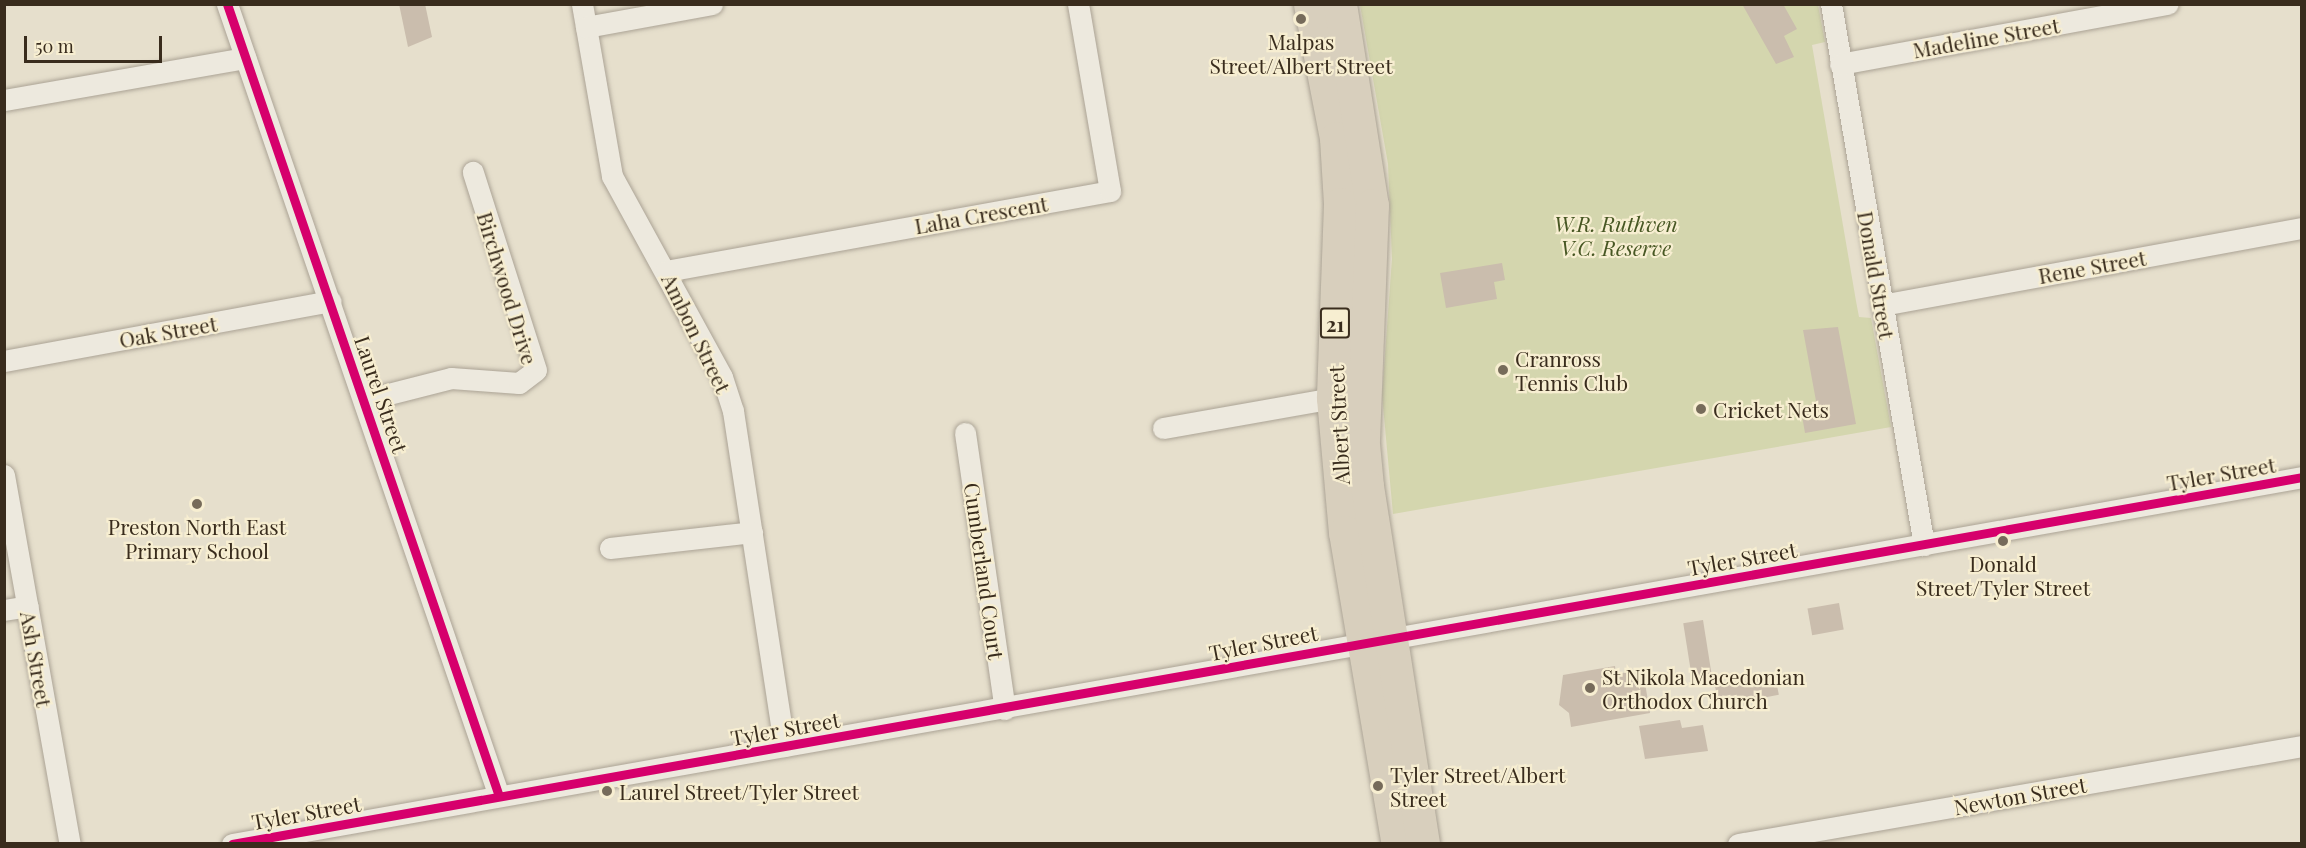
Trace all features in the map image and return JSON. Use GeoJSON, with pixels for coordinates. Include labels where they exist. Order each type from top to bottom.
{"type":"FeatureCollection","features":[{"type":"Feature","properties":{"kind":"highway","name":"Albert Street"},"geometry":{"type":"LineString","coordinates":[[1310,4],[1336,138],[1340,204],[1333,398],[1345,532],[1378,640],[1423,843]]}},
{"type":"Feature","properties":{"kind":"highway","name":"Albert Street"},"geometry":{"type":"LineString","coordinates":[[1340,4],[1372,205],[1363,444],[1378,640],[1398,843]]}},
{"type":"Feature","properties":{"kind":"highway"},"geometry":{"type":"LineString","coordinates":[[1340,204],[1372,205]]}},
{"type":"Feature","properties":{"kind":"street","name":"Laurel Street"},"geometry":{"type":"LineString","coordinates":[[227,4],[365,400],[499,796]]}},
{"type":"Feature","properties":{"kind":"street","name":"Ambon Street"},"geometry":{"type":"LineString","coordinates":[[582,4],[612,177],[666,270],[728,394],[752,532],[784,746]]}},
{"type":"Feature","properties":{"kind":"street"},"geometry":{"type":"LineString","coordinates":[[586,27],[712,4]]}},
{"type":"Feature","properties":{"kind":"street","name":"Laha Crescent"},"geometry":{"type":"LineString","coordinates":[[666,270],[1110,191],[1078,4]]}},
{"type":"Feature","properties":{"kind":"street","name":"Donald Street"},"geometry":{"type":"LineString","coordinates":[[1831,4],[1924,545]]}},
{"type":"Feature","properties":{"kind":"street","name":"Madeline Street"},"geometry":{"type":"LineString","coordinates":[[1840,64],[2168,4]]}},
{"type":"Feature","properties":{"kind":"street"},"geometry":{"type":"LineString","coordinates":[[4,100],[246,58]]}},
{"type":"Feature","properties":{"kind":"street","name":"Birchwood Drive"},"geometry":{"type":"LineString","coordinates":[[365,400],[460,377],[519,383],[536,370],[474,172]]}},
{"type":"Feature","properties":{"kind":"street","name":"Rene Street"},"geometry":{"type":"LineString","coordinates":[[1882,305],[2301,228]]}},
{"type":"Feature","properties":{"kind":"street","name":"Oak Street"},"geometry":{"type":"LineString","coordinates":[[4,361],[331,302]]}},
{"type":"Feature","properties":{"kind":"street"},"geometry":{"type":"LineString","coordinates":[[1163,428],[1333,398]]}},
{"type":"Feature","properties":{"kind":"street","name":"Cumberland Court"},"geometry":{"type":"LineString","coordinates":[[965,433],[1005,709]]}},
{"type":"Feature","properties":{"kind":"street","name":"Ash Street"},"geometry":{"type":"LineString","coordinates":[[4,475],[70,843]]}},
{"type":"Feature","properties":{"kind":"street","name":"Tyler Street"},"geometry":{"type":"LineString","coordinates":[[232,843],[318,836],[499,796],[1005,709],[1378,640],[2301,477]]}},
{"type":"Feature","properties":{"kind":"street"},"geometry":{"type":"LineString","coordinates":[[610,548],[752,532]]}},
{"type":"Feature","properties":{"kind":"street"},"geometry":{"type":"LineString","coordinates":[[4,610],[28,606]]}},
{"type":"Feature","properties":{"kind":"street","name":"Newton Street"},"geometry":{"type":"LineString","coordinates":[[1737,843],[2301,746]]}},
{"type":"Feature","properties":{"kind":"green space","name":"W.R. Ruthven V.C. Reserve"},"geometry":{"type":"Polygon","coordinates":[[[1360,5],[1818,5],[1825,42],[1812,45],[1856,301],[1859,317],[1871,318],[1891,427],[1393,514],[1382,395],[1392,259],[1388,164],[1360,5]]]}},
{"type":"Feature","properties":{"kind":"building"},"geometry":{"type":"Polygon","coordinates":[[[399,4],[425,4],[432,37],[408,47],[399,4]]]}},
{"type":"Feature","properties":{"kind":"building"},"geometry":{"type":"Polygon","coordinates":[[[1742,4],[1783,4],[1797,29],[1784,36],[1794,57],[1776,64],[1742,4]]]}},
{"type":"Feature","properties":{"kind":"building"},"geometry":{"type":"Polygon","coordinates":[[[1502,263],[1505,280],[1494,282],[1497,299],[1446,308],[1440,273],[1502,263]]]}},
{"type":"Feature","properties":{"kind":"building"},"geometry":{"type":"Polygon","coordinates":[[[1838,327],[1856,424],[1805,433],[1801,410],[1816,401],[1803,330],[1838,327]]]}},
{"type":"Feature","properties":{"kind":"building"},"geometry":{"type":"Polygon","coordinates":[[[1839,603],[1844,630],[1812,635],[1807,609],[1839,603]]]}},
{"type":"Feature","properties":{"kind":"building"},"geometry":{"type":"Polygon","coordinates":[[[1703,620],[1713,680],[1693,683],[1683,623],[1703,620]]]}},
{"type":"Feature","properties":{"kind":"building"},"geometry":{"type":"Polygon","coordinates":[[[1615,666],[1616,674],[1635,671],[1636,679],[1644,677],[1650,713],[1571,727],[1569,713],[1559,705],[1563,675],[1615,666]]]}},
{"type":"Feature","properties":{"kind":"building"},"geometry":{"type":"Polygon","coordinates":[[[1775,675],[1779,695],[1719,706],[1715,687],[1775,675]]]}},
{"type":"Feature","properties":{"kind":"building"},"geometry":{"type":"Polygon","coordinates":[[[1680,720],[1682,728],[1703,725],[1708,751],[1645,759],[1639,726],[1680,720]]]}},
{"type":"Feature","properties":{"kind":"cycle path"},"geometry":{"type":"LineString","coordinates":[[227,4],[499,796]]}},
{"type":"Feature","properties":{"kind":"cycle path"},"geometry":{"type":"LineString","coordinates":[[232,844],[2302,477]]}},
{"type":"Feature","properties":{"kind":"place","name":"Malpas Street/Albert Street"},"geometry":{"type":"Point","coordinates":[1301,19]}},
{"type":"Feature","properties":{"kind":"place","name":"Cranross Tennis Club"},"geometry":{"type":"Point","coordinates":[1503,370]}},
{"type":"Feature","properties":{"kind":"place","name":"Cricket Nets"},"geometry":{"type":"Point","coordinates":[1701,409]}},
{"type":"Feature","properties":{"kind":"place","name":"Preston North East Primary School"},"geometry":{"type":"Point","coordinates":[197,504]}},
{"type":"Feature","properties":{"kind":"place","name":"Donald Street/Tyler Street"},"geometry":{"type":"Point","coordinates":[2003,541]}},
{"type":"Feature","properties":{"kind":"place","name":"St Nikola Macedonian Orthodox Church"},"geometry":{"type":"Point","coordinates":[1590,688]}},
{"type":"Feature","properties":{"kind":"place","name":"Tyler Street/Albert Street"},"geometry":{"type":"Point","coordinates":[1378,786]}},
{"type":"Feature","properties":{"kind":"place","name":"Laurel Street/Tyler Street"},"geometry":{"type":"Point","coordinates":[607,791]}}]}
